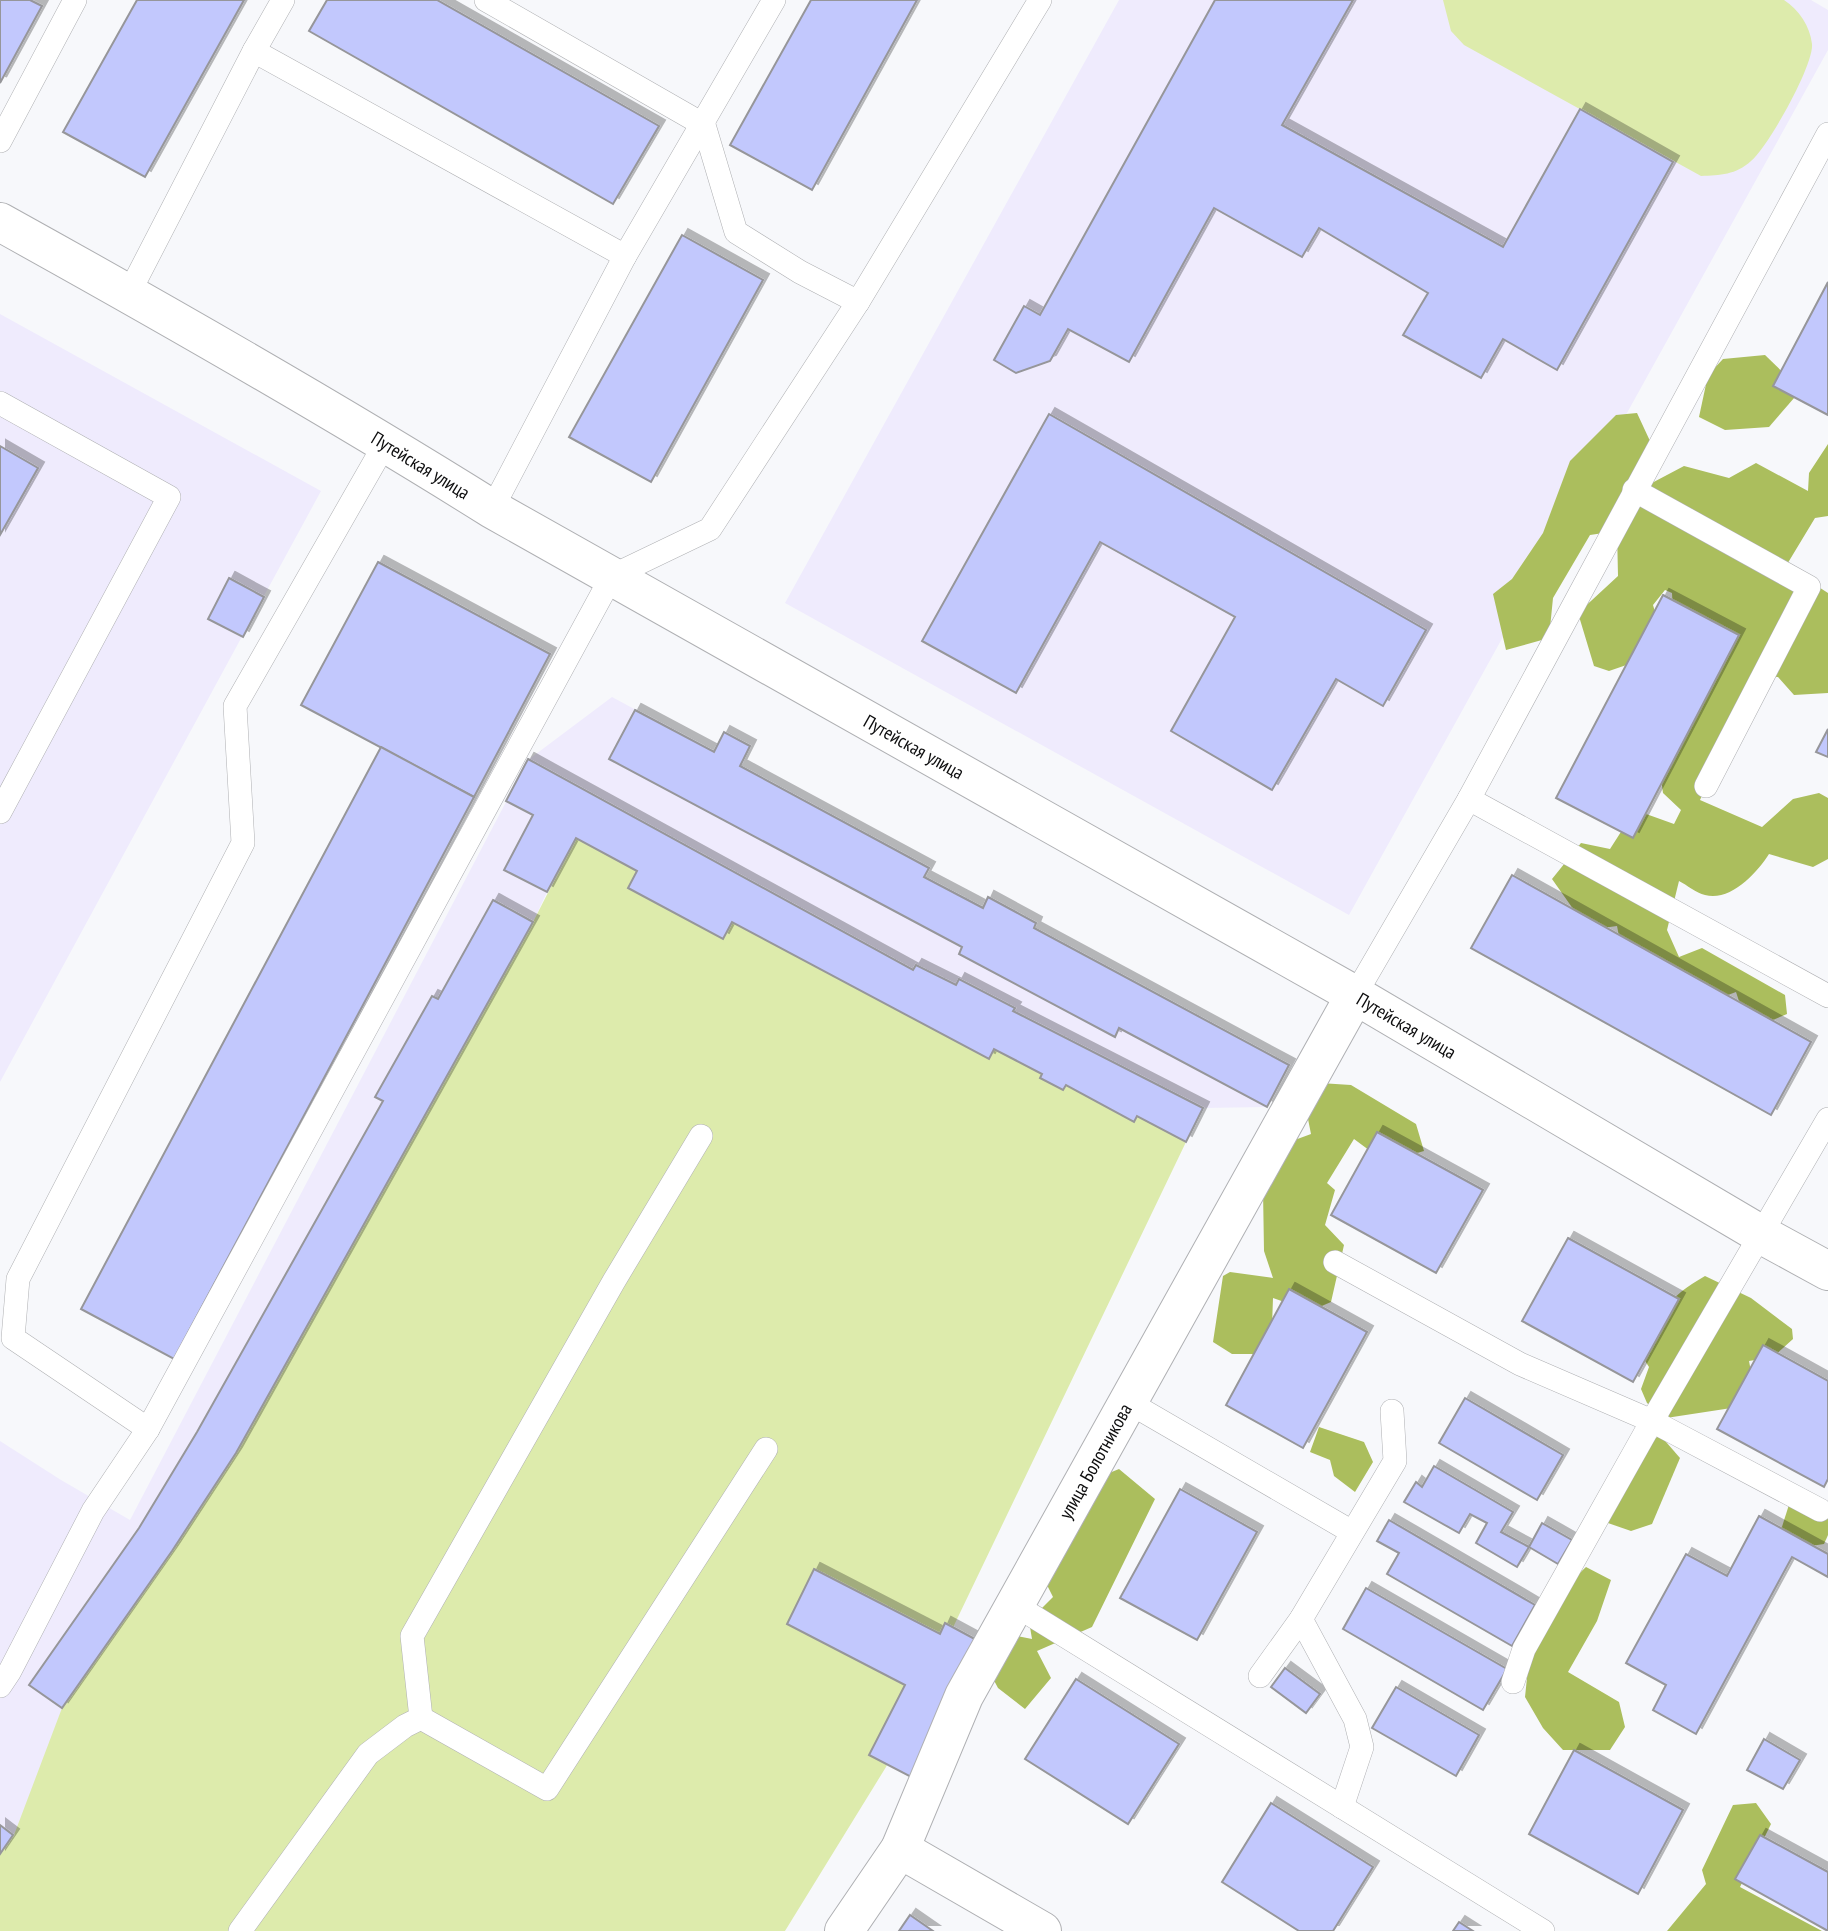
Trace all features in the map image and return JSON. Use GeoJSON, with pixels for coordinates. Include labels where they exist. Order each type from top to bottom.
{"type":"FeatureCollection","features":[{"type":"Feature","properties":{"kind":"street","name":"Путейская улица"},"geometry":{"type":"LineString","coordinates":[[0,222],[129,293],[386,442],[492,509],[1355,995],[1762,1235],[1828,1271]]}},
{"type":"Feature","properties":{"kind":"street","name":"улица Болотникова"},"geometry":{"type":"LineString","coordinates":[[844,1931],[900,1849],[964,1696],[1355,995]]}},
{"type":"Feature","properties":{"kind":"street"},"geometry":{"type":"LineString","coordinates":[[900,1849],[1042,1931]]}},
{"type":"Feature","properties":{"kind":"lane"},"geometry":{"type":"LineString","coordinates":[[0,141],[75,0]]}},
{"type":"Feature","properties":{"kind":"lane"},"geometry":{"type":"LineString","coordinates":[[129,293],[283,0]]}},
{"type":"Feature","properties":{"kind":"lane"},"geometry":{"type":"LineString","coordinates":[[486,0],[704,125],[736,232],[800,272],[858,302]]}},
{"type":"Feature","properties":{"kind":"lane"},"geometry":{"type":"LineString","coordinates":[[492,509],[625,256],[775,0]]}},
{"type":"Feature","properties":{"kind":"lane"},"geometry":{"type":"LineString","coordinates":[[0,1686],[93,1511],[148,1429],[612,576],[710,529],[858,302],[1040,0]]}},
{"type":"Feature","properties":{"kind":"lane"},"geometry":{"type":"LineString","coordinates":[[254,51],[625,256]]}},
{"type":"Feature","properties":{"kind":"lane"},"geometry":{"type":"LineString","coordinates":[[1355,995],[1469,799],[1828,134]]}},
{"type":"Feature","properties":{"kind":"lane"},"geometry":{"type":"LineString","coordinates":[[0,403],[169,497],[0,812]]}},
{"type":"Feature","properties":{"kind":"lane"},"geometry":{"type":"LineString","coordinates":[[148,1429],[12,1338],[18,1279],[243,843],[235,706],[386,442]]}},
{"type":"Feature","properties":{"kind":"lane"},"geometry":{"type":"LineString","coordinates":[[1634,490],[1809,587],[1706,786]]}},
{"type":"Feature","properties":{"kind":"lane"},"geometry":{"type":"LineString","coordinates":[[1469,799],[1828,996]]}},
{"type":"Feature","properties":{"kind":"lane"},"geometry":{"type":"LineString","coordinates":[[1513,1682],[1524,1649],[1652,1421],[1828,1119]]}},
{"type":"Feature","properties":{"kind":"lane"},"geometry":{"type":"LineString","coordinates":[[421,1718],[412,1636],[614,1280],[701,1136]]}},
{"type":"Feature","properties":{"kind":"lane"},"geometry":{"type":"LineString","coordinates":[[1335,1262],[1520,1364],[1652,1421],[1820,1510]]}},
{"type":"Feature","properties":{"kind":"lane"},"geometry":{"type":"LineString","coordinates":[[1128,1402],[1352,1532]]}},
{"type":"Feature","properties":{"kind":"lane"},"geometry":{"type":"LineString","coordinates":[[1260,1676],[1301,1619],[1395,1461],[1392,1411]]}},
{"type":"Feature","properties":{"kind":"lane"},"geometry":{"type":"LineString","coordinates":[[421,1718],[547,1788],[766,1449]]}},
{"type":"Feature","properties":{"kind":"lane"},"geometry":{"type":"LineString","coordinates":[[1014,1605],[1543,1931]]}},
{"type":"Feature","properties":{"kind":"lane"},"geometry":{"type":"LineString","coordinates":[[1301,1619],[1355,1719],[1362,1747],[1342,1807]]}},
{"type":"Feature","properties":{"kind":"lane"},"geometry":{"type":"LineString","coordinates":[[240,1931],[369,1754],[405,1726],[421,1718]]}},
{"type":"Feature","properties":{"kind":"shaded area"},"geometry":{"type":"Polygon","coordinates":[[[1119,0],[1811,0],[1828,10],[1828,50],[1349,915],[785,603],[1119,0]]]}},
{"type":"Feature","properties":{"kind":"shaded area"},"geometry":{"type":"Polygon","coordinates":[[[0,314],[321,491],[0,1082],[0,314]]]}},
{"type":"Feature","properties":{"kind":"shaded area"},"geometry":{"type":"Polygon","coordinates":[[[612,697],[714,752],[724,732],[750,746],[740,766],[929,868],[925,877],[983,907],[988,897],[1036,923],[1034,928],[1289,1065],[1267,1107],[1203,1108],[1186,1142],[1138,1116],[1134,1122],[1066,1085],[1063,1090],[1040,1078],[1041,1075],[733,922],[723,939],[628,888],[547,892],[533,922],[236,1453],[172,1551],[0,1854],[0,1441],[130,1520],[528,760],[612,697]]]}},
{"type":"Feature","properties":{"kind":"green space"},"geometry":{"type":"Polygon","coordinates":[[[1443,0],[1784,0],[1806,25],[1811,37],[1811,54],[1789,105],[1759,153],[1734,172],[1701,176],[1464,45],[1451,31],[1443,0]]]}},
{"type":"Feature","properties":{"kind":"green space"},"geometry":{"type":"Polygon","coordinates":[[[1765,355],[1801,390],[1769,427],[1725,430],[1699,417],[1708,375],[1723,359],[1765,355]]]}},
{"type":"Feature","properties":{"kind":"green space"},"geometry":{"type":"Polygon","coordinates":[[[1637,413],[1650,441],[1631,494],[1684,466],[1729,478],[1756,463],[1808,491],[1809,473],[1828,444],[1828,516],[1815,518],[1786,566],[1828,593],[1828,693],[1794,695],[1778,677],[1756,676],[1700,800],[1762,827],[1793,799],[1819,793],[1828,798],[1828,859],[1813,867],[1769,854],[1742,884],[1724,894],[1714,896],[1702,894],[1679,881],[1667,930],[1679,957],[1702,948],[1785,995],[1787,1014],[1754,1028],[1746,1022],[1736,992],[1693,1008],[1626,971],[1617,926],[1588,930],[1552,879],[1581,843],[1610,849],[1635,810],[1674,824],[1681,810],[1663,793],[1660,771],[1676,675],[1672,593],[1665,590],[1653,605],[1658,622],[1641,660],[1609,671],[1594,666],[1578,613],[1618,576],[1617,531],[1590,535],[1553,598],[1549,638],[1506,650],[1493,594],[1512,579],[1543,533],[1570,461],[1616,415],[1637,413]]]}},
{"type":"Feature","properties":{"kind":"green space"},"geometry":{"type":"Polygon","coordinates":[[[576,838],[637,871],[629,888],[723,939],[732,922],[994,1049],[1042,1074],[1041,1078],[1063,1090],[1066,1085],[1134,1121],[1137,1116],[1186,1142],[886,1767],[785,1931],[0,1931],[0,1854],[14,1835],[62,1708],[172,1551],[236,1453],[533,922],[576,838]]]}},
{"type":"Feature","properties":{"kind":"green space"},"geometry":{"type":"Polygon","coordinates":[[[1320,1083],[1351,1085],[1416,1124],[1424,1151],[1385,1162],[1354,1139],[1327,1183],[1335,1190],[1325,1225],[1344,1245],[1331,1302],[1310,1311],[1273,1298],[1271,1354],[1232,1354],[1213,1342],[1223,1276],[1230,1272],[1273,1278],[1264,1251],[1263,1190],[1292,1141],[1311,1134],[1305,1104],[1320,1083]]]}},
{"type":"Feature","properties":{"kind":"green space"},"geometry":{"type":"Polygon","coordinates":[[[1705,1276],[1751,1298],[1792,1329],[1793,1339],[1773,1357],[1749,1361],[1754,1387],[1738,1407],[1666,1418],[1647,1403],[1641,1389],[1649,1367],[1638,1350],[1673,1299],[1705,1276]]]}},
{"type":"Feature","properties":{"kind":"green space"},"geometry":{"type":"Polygon","coordinates":[[[1319,1427],[1364,1442],[1373,1462],[1355,1492],[1334,1476],[1330,1460],[1310,1452],[1319,1427]]]}},
{"type":"Feature","properties":{"kind":"green space"},"geometry":{"type":"Polygon","coordinates":[[[1660,1435],[1680,1458],[1652,1524],[1631,1531],[1605,1522],[1617,1465],[1660,1435]]]}},
{"type":"Feature","properties":{"kind":"green space"},"geometry":{"type":"Polygon","coordinates":[[[1119,1469],[1155,1499],[1092,1627],[1037,1651],[1051,1678],[1025,1709],[998,1688],[988,1669],[1017,1636],[1032,1639],[1029,1621],[1053,1597],[1044,1579],[1097,1478],[1119,1469]]]}},
{"type":"Feature","properties":{"kind":"green space"},"geometry":{"type":"Polygon","coordinates":[[[1794,1489],[1828,1506],[1828,1535],[1824,1544],[1804,1547],[1780,1533],[1794,1489]]]}},
{"type":"Feature","properties":{"kind":"green space"},"geometry":{"type":"Polygon","coordinates":[[[1586,1567],[1611,1580],[1597,1621],[1568,1672],[1619,1702],[1625,1727],[1610,1750],[1563,1750],[1543,1728],[1525,1697],[1529,1659],[1558,1594],[1586,1567]]]}},
{"type":"Feature","properties":{"kind":"green space"},"geometry":{"type":"Polygon","coordinates":[[[1756,1803],[1771,1824],[1740,1887],[1822,1931],[1667,1931],[1706,1884],[1702,1870],[1733,1805],[1756,1803]]]}},
{"type":"Feature","properties":{"kind":"building"},"geometry":{"type":"Polygon","coordinates":[[[0,0],[30,0],[42,6],[0,83],[0,0]]]}},
{"type":"Feature","properties":{"kind":"building"},"geometry":{"type":"Polygon","coordinates":[[[137,0],[244,0],[145,177],[63,132],[137,0]]]}},
{"type":"Feature","properties":{"kind":"building"},"geometry":{"type":"Polygon","coordinates":[[[327,0],[437,0],[659,126],[613,204],[309,31],[327,0]]]}},
{"type":"Feature","properties":{"kind":"building"},"geometry":{"type":"Polygon","coordinates":[[[811,0],[917,0],[812,190],[730,145],[811,0]]]}},
{"type":"Feature","properties":{"kind":"building"},"geometry":{"type":"Polygon","coordinates":[[[1215,0],[1353,0],[1282,125],[1503,247],[1580,109],[1673,162],[1557,370],[1503,339],[1481,378],[1403,335],[1428,293],[1319,228],[1302,257],[1214,208],[1129,362],[1068,329],[1050,361],[1016,373],[994,360],[1024,306],[1040,315],[1215,0]]]}},
{"type":"Feature","properties":{"kind":"building"},"geometry":{"type":"Polygon","coordinates":[[[682,235],[763,280],[651,482],[569,437],[682,235]]]}},
{"type":"Feature","properties":{"kind":"building"},"geometry":{"type":"Polygon","coordinates":[[[1828,282],[1828,415],[1773,386],[1828,282]]]}},
{"type":"Feature","properties":{"kind":"building"},"geometry":{"type":"Polygon","coordinates":[[[1049,414],[1426,630],[1383,706],[1336,679],[1272,790],[1171,731],[1235,617],[1100,542],[1016,693],[922,641],[1049,414]]]}},
{"type":"Feature","properties":{"kind":"building"},"geometry":{"type":"Polygon","coordinates":[[[0,446],[38,468],[0,535],[0,446]]]}},
{"type":"Feature","properties":{"kind":"building"},"geometry":{"type":"Polygon","coordinates":[[[378,562],[550,654],[474,797],[301,705],[378,562]]]}},
{"type":"Feature","properties":{"kind":"building"},"geometry":{"type":"Polygon","coordinates":[[[229,578],[264,597],[243,637],[208,619],[229,578]]]}},
{"type":"Feature","properties":{"kind":"building"},"geometry":{"type":"Polygon","coordinates":[[[1663,595],[1739,635],[1633,838],[1556,798],[1663,595]]]}},
{"type":"Feature","properties":{"kind":"building"},"geometry":{"type":"Polygon","coordinates":[[[635,710],[714,752],[724,732],[750,746],[740,766],[929,868],[924,877],[983,908],[988,897],[1036,923],[1034,928],[1289,1065],[1267,1107],[1119,1028],[1115,1037],[959,954],[962,947],[609,759],[635,710]]]}},
{"type":"Feature","properties":{"kind":"building"},"geometry":{"type":"Polygon","coordinates":[[[1828,729],[1828,757],[1816,752],[1828,729]]]}},
{"type":"Feature","properties":{"kind":"building"},"geometry":{"type":"Polygon","coordinates":[[[381,747],[474,797],[174,1359],[81,1309],[381,747]]]}},
{"type":"Feature","properties":{"kind":"building"},"geometry":{"type":"Polygon","coordinates":[[[528,759],[913,970],[916,965],[956,985],[959,979],[1015,1008],[1013,1011],[1203,1108],[1186,1142],[1137,1116],[1134,1122],[1066,1085],[1063,1090],[1040,1078],[1042,1074],[994,1049],[989,1059],[732,922],[723,939],[628,888],[637,871],[576,838],[547,892],[504,870],[533,815],[506,801],[528,759]]]}},
{"type":"Feature","properties":{"kind":"building"},"geometry":{"type":"Polygon","coordinates":[[[1512,875],[1811,1042],[1771,1115],[1471,948],[1512,875]]]}},
{"type":"Feature","properties":{"kind":"building"},"geometry":{"type":"Polygon","coordinates":[[[493,900],[533,922],[236,1453],[172,1551],[62,1708],[29,1685],[139,1528],[197,1432],[383,1101],[375,1097],[432,996],[438,999],[493,900]]]}},
{"type":"Feature","properties":{"kind":"building"},"geometry":{"type":"Polygon","coordinates":[[[1377,1132],[1483,1190],[1436,1273],[1331,1215],[1377,1132]]]}},
{"type":"Feature","properties":{"kind":"building"},"geometry":{"type":"Polygon","coordinates":[[[1568,1238],[1679,1299],[1633,1382],[1522,1321],[1568,1238]]]}},
{"type":"Feature","properties":{"kind":"building"},"geometry":{"type":"Polygon","coordinates":[[[1289,1289],[1367,1332],[1303,1448],[1226,1405],[1289,1289]]]}},
{"type":"Feature","properties":{"kind":"building"},"geometry":{"type":"Polygon","coordinates":[[[1763,1345],[1828,1381],[1828,1479],[1824,1487],[1717,1429],[1763,1345]]]}},
{"type":"Feature","properties":{"kind":"building"},"geometry":{"type":"Polygon","coordinates":[[[1465,1398],[1563,1455],[1537,1500],[1439,1443],[1465,1398]]]}},
{"type":"Feature","properties":{"kind":"building"},"geometry":{"type":"Polygon","coordinates":[[[1434,1466],[1513,1512],[1501,1532],[1529,1547],[1517,1567],[1476,1543],[1487,1523],[1470,1514],[1459,1533],[1404,1502],[1416,1482],[1422,1487],[1434,1466]]]}},
{"type":"Feature","properties":{"kind":"building"},"geometry":{"type":"Polygon","coordinates":[[[1180,1489],[1257,1532],[1197,1640],[1120,1598],[1180,1489]]]}},
{"type":"Feature","properties":{"kind":"building"},"geometry":{"type":"Polygon","coordinates":[[[1759,1516],[1828,1554],[1828,1577],[1792,1557],[1696,1734],[1653,1710],[1666,1685],[1626,1663],[1686,1554],[1727,1576],[1759,1516]]]}},
{"type":"Feature","properties":{"kind":"building"},"geometry":{"type":"Polygon","coordinates":[[[1389,1520],[1535,1605],[1512,1646],[1387,1574],[1399,1553],[1377,1541],[1389,1520]]]}},
{"type":"Feature","properties":{"kind":"building"},"geometry":{"type":"Polygon","coordinates":[[[1542,1523],[1572,1540],[1558,1564],[1529,1547],[1542,1523]]]}},
{"type":"Feature","properties":{"kind":"building"},"geometry":{"type":"Polygon","coordinates":[[[814,1569],[940,1634],[945,1623],[984,1644],[915,1779],[869,1755],[905,1685],[787,1624],[814,1569]]]}},
{"type":"Feature","properties":{"kind":"building"},"geometry":{"type":"Polygon","coordinates":[[[1366,1588],[1507,1669],[1483,1710],[1343,1629],[1366,1588]]]}},
{"type":"Feature","properties":{"kind":"building"},"geometry":{"type":"Polygon","coordinates":[[[1285,1668],[1320,1694],[1306,1713],[1271,1687],[1285,1668]]]}},
{"type":"Feature","properties":{"kind":"building"},"geometry":{"type":"Polygon","coordinates":[[[1076,1679],[1179,1744],[1128,1824],[1025,1759],[1076,1679]]]}},
{"type":"Feature","properties":{"kind":"building"},"geometry":{"type":"Polygon","coordinates":[[[1396,1687],[1479,1735],[1456,1776],[1372,1728],[1396,1687]]]}},
{"type":"Feature","properties":{"kind":"building"},"geometry":{"type":"Polygon","coordinates":[[[1764,1739],[1800,1760],[1783,1789],[1747,1770],[1764,1739]]]}},
{"type":"Feature","properties":{"kind":"building"},"geometry":{"type":"Polygon","coordinates":[[[1574,1750],[1683,1810],[1638,1894],[1529,1834],[1574,1750]]]}},
{"type":"Feature","properties":{"kind":"building"},"geometry":{"type":"Polygon","coordinates":[[[1271,1803],[1373,1867],[1333,1931],[1299,1931],[1222,1882],[1271,1803]]]}},
{"type":"Feature","properties":{"kind":"building"},"geometry":{"type":"Polygon","coordinates":[[[0,1825],[13,1835],[0,1854],[0,1825]]]}},
{"type":"Feature","properties":{"kind":"building"},"geometry":{"type":"Polygon","coordinates":[[[1760,1835],[1828,1872],[1828,1931],[1735,1879],[1760,1835]]]}},
{"type":"Feature","properties":{"kind":"building"},"geometry":{"type":"Polygon","coordinates":[[[910,1915],[933,1931],[899,1931],[910,1915]]]}},
{"type":"Feature","properties":{"kind":"building"},"geometry":{"type":"Polygon","coordinates":[[[1459,1922],[1473,1931],[1453,1931],[1459,1922]]]}}]}
